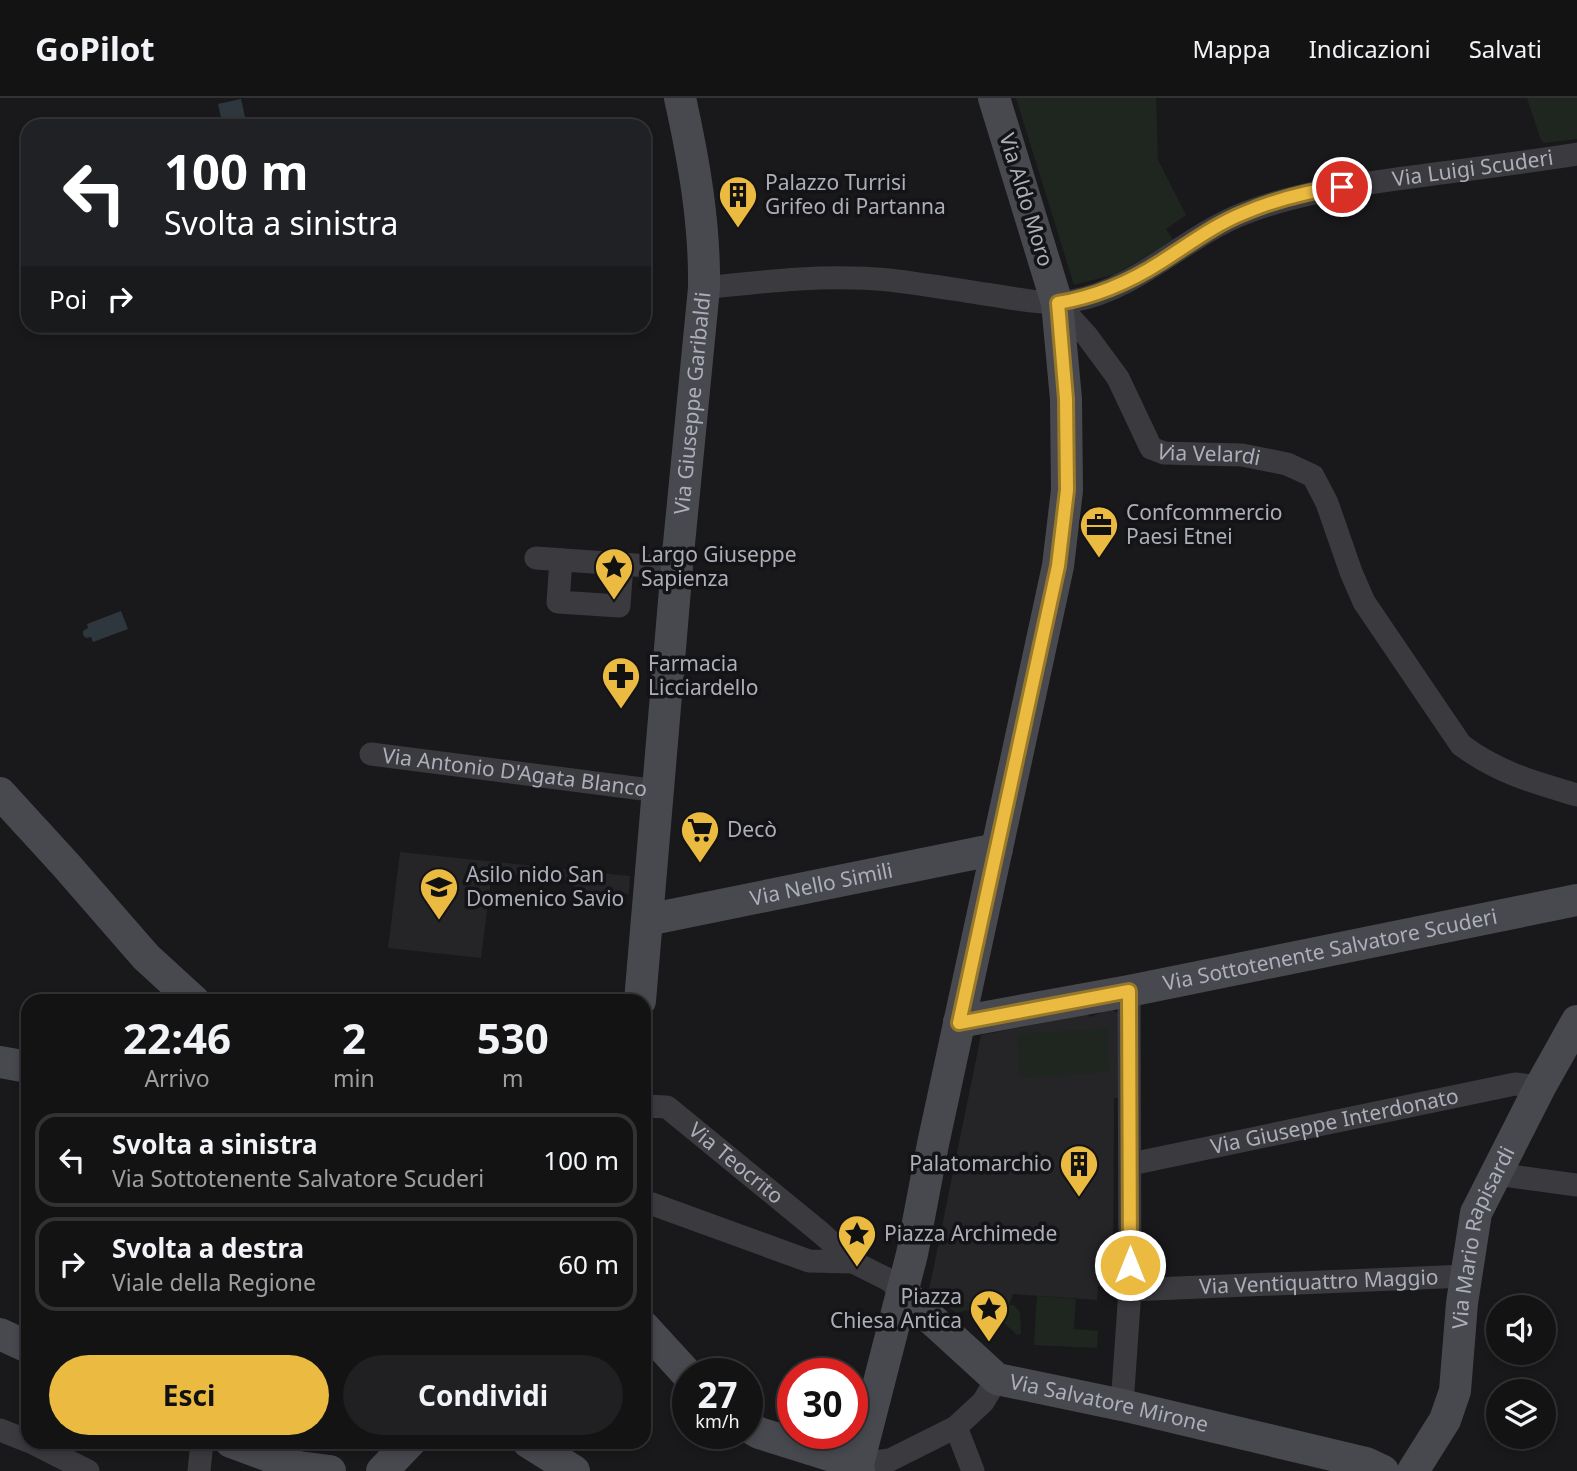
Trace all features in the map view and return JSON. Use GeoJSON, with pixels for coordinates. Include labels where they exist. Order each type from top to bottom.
{"type":"FeatureCollection","features":[{"type":"Feature","properties":{"kind":"main road","name":"Via Giuseppe Garibaldi"},"geometry":{"type":"LineString","coordinates":[[641,994],[704,288],[705,244],[680,98]]}},
{"type":"Feature","properties":{"kind":"main road","name":"Via Aldo Moro"},"geometry":{"type":"LineString","coordinates":[[857,1469],[903,1293],[1058,566],[1067,490],[1066,399],[1058,303],[994,98]]}},
{"type":"Feature","properties":{"kind":"main road"},"geometry":{"type":"LineString","coordinates":[[0,793],[146,957],[184,994]]}},
{"type":"Feature","properties":{"kind":"main road","name":"Via Nello Simili"},"geometry":{"type":"LineString","coordinates":[[647,920],[997,849]]}},
{"type":"Feature","properties":{"kind":"main road","name":"Via Sottotenente Salvatore Scuderi"},"geometry":{"type":"LineString","coordinates":[[959,1023],[1577,900]]}},
{"type":"Feature","properties":{"kind":"main road","name":"Via Mario Rapisardi"},"geometry":{"type":"LineString","coordinates":[[1415,1467],[1445,1420],[1455,1391],[1475,1213],[1577,1021]]}},
{"type":"Feature","properties":{"kind":"main road"},"geometry":{"type":"LineString","coordinates":[[0,1062],[21,1066]]}},
{"type":"Feature","properties":{"kind":"main road"},"geometry":{"type":"LineString","coordinates":[[903,1293],[996,1379]]}},
{"type":"Feature","properties":{"kind":"main road"},"geometry":{"type":"LineString","coordinates":[[0,1334],[21,1344]]}},
{"type":"Feature","properties":{"kind":"main road"},"geometry":{"type":"LineString","coordinates":[[651,1335],[672,1358]]}},
{"type":"Feature","properties":{"kind":"main road","name":"Via Salvatore Mirone"},"geometry":{"type":"LineString","coordinates":[[996,1379],[1122,1405],[1366,1463],[1383,1471]]}},
{"type":"Feature","properties":{"kind":"main road"},"geometry":{"type":"LineString","coordinates":[[763,1434],[857,1469]]}},
{"type":"Feature","properties":{"kind":"main road"},"geometry":{"type":"LineString","coordinates":[[250,1449],[299,1467],[330,1471]]}},
{"type":"Feature","properties":{"kind":"main road"},"geometry":{"type":"LineString","coordinates":[[382,1471],[403,1449]]}},
{"type":"Feature","properties":{"kind":"main road"},"geometry":{"type":"LineString","coordinates":[[539,1449],[573,1471]]}},
{"type":"Feature","properties":{"kind":"street","name":"Via Luigi Scuderi"},"geometry":{"type":"LineString","coordinates":[[1058,303],[1095,295],[1135,276],[1244,213],[1316,191],[1577,153]]}},
{"type":"Feature","properties":{"kind":"street"},"geometry":{"type":"LineString","coordinates":[[704,288],[798,277],[845,276],[1058,303]]}},
{"type":"Feature","properties":{"kind":"street","name":"Via Velardi"},"geometry":{"type":"LineString","coordinates":[[1058,303],[1118,378],[1151,449],[1164,453],[1242,455],[1287,464],[1313,476],[1327,503],[1364,602],[1461,746],[1484,762],[1511,775],[1577,795]]}},
{"type":"Feature","properties":{"kind":"street"},"geometry":{"type":"LineString","coordinates":[[536,558],[677,568]]}},
{"type":"Feature","properties":{"kind":"street"},"geometry":{"type":"LineString","coordinates":[[561,560],[558,602],[619,606],[622,564]]}},
{"type":"Feature","properties":{"kind":"street","name":"Via Antonio D'Agata Blanco"},"geometry":{"type":"LineString","coordinates":[[371,754],[658,791]]}},
{"type":"Feature","properties":{"kind":"street"},"geometry":{"type":"LineString","coordinates":[[1122,1405],[1130,1290],[1129,991]]}},
{"type":"Feature","properties":{"kind":"street","name":"Via Giuseppe Interdonato"},"geometry":{"type":"LineString","coordinates":[[1131,1164],[1515,1084],[1540,1087]]}},
{"type":"Feature","properties":{"kind":"street","name":"Via Teocrito"},"geometry":{"type":"LineString","coordinates":[[651,1106],[667,1107],[853,1262]]}},
{"type":"Feature","properties":{"kind":"street"},"geometry":{"type":"LineString","coordinates":[[1496,1174],[1577,1185]]}},
{"type":"Feature","properties":{"kind":"street"},"geometry":{"type":"LineString","coordinates":[[651,1204],[809,1261],[853,1262],[889,1280],[903,1293]]}},
{"type":"Feature","properties":{"kind":"street","name":"Via Ventiquattro Maggio"},"geometry":{"type":"LineString","coordinates":[[1130,1290],[1466,1276]]}},
{"type":"Feature","properties":{"kind":"street","name":"Via Salvatore Mirone"},"geometry":{"type":"LineString","coordinates":[[857,1469],[890,1460],[956,1427],[983,1402],[996,1379]]}},
{"type":"Feature","properties":{"kind":"street"},"geometry":{"type":"LineString","coordinates":[[956,1427],[973,1471]]}},
{"type":"Feature","properties":{"kind":"street"},"geometry":{"type":"LineString","coordinates":[[0,1430],[21,1438]]}},
{"type":"Feature","properties":{"kind":"street"},"geometry":{"type":"LineString","coordinates":[[45,1449],[88,1471]]}},
{"type":"Feature","properties":{"kind":"street"},"geometry":{"type":"LineString","coordinates":[[200,1471],[202,1449]]}},
{"type":"Feature","properties":{"kind":"shaded area"},"geometry":{"type":"Polygon","coordinates":[[[1016,98],[1156,98],[1158,160],[1186,215],[1166,229],[1173,240],[1116,274],[1074,285],[1016,98]]]}},
{"type":"Feature","properties":{"kind":"shaded area"},"geometry":{"type":"Polygon","coordinates":[[[1527,98],[1577,98],[1577,139],[1544,143],[1527,98]]]}},
{"type":"Feature","properties":{"kind":"shaded area"},"geometry":{"type":"Polygon","coordinates":[[[241,99],[245,119],[221,119],[218,104],[241,99]]]}},
{"type":"Feature","properties":{"kind":"shaded area"},"geometry":{"type":"Polygon","coordinates":[[[121,611],[128,629],[93,642],[91,637],[86,638],[83,635],[83,631],[88,628],[87,624],[121,611]]]}},
{"type":"Feature","properties":{"kind":"shaded area","name":"Asilo nido San Domenico Savio"},"geometry":{"type":"Polygon","coordinates":[[[400,852],[630,876],[629,894],[576,890],[572,881],[500,873],[491,880],[481,958],[388,948],[400,852]]]}},
{"type":"Feature","properties":{"kind":"shaded area"},"geometry":{"type":"Polygon","coordinates":[[[1110,1009],[1118,1013],[1118,1098],[1114,1098],[1113,1287],[1098,1286],[1097,1300],[1013,1294],[1009,1305],[980,1305],[928,1295],[981,1035],[1088,1014],[1090,1017],[1110,1009]]]}},
{"type":"Feature","properties":{"kind":"shaded area"},"geometry":{"type":"Polygon","coordinates":[[[1107,1028],[1109,1072],[1020,1078],[1017,1034],[1107,1028]]]}},
{"type":"Feature","properties":{"kind":"shaded area"},"geometry":{"type":"Polygon","coordinates":[[[1037,1296],[1076,1299],[1074,1329],[1098,1331],[1097,1348],[1034,1345],[1037,1296]]]}},
{"type":"Feature","properties":{"kind":"shaded area"},"geometry":{"type":"Polygon","coordinates":[[[942,1298],[980,1305],[1014,1305],[1020,1312],[1021,1334],[1017,1335],[997,1318],[983,1311],[957,1313],[943,1304],[942,1298]]]}},
{"type":"Feature","properties":{"kind":"place","name":"Palazzo Turrisi Grifeo di Partanna"},"geometry":{"type":"Point","coordinates":[738,229]}},
{"type":"Feature","properties":{"kind":"place","name":"Confcommercio Paesi Etnei"},"geometry":{"type":"Point","coordinates":[1099,559]}},
{"type":"Feature","properties":{"kind":"place","name":"Largo Giuseppe Sapienza"},"geometry":{"type":"Point","coordinates":[614,601]}},
{"type":"Feature","properties":{"kind":"place","name":"Farmacia Licciardello"},"geometry":{"type":"Point","coordinates":[621,710]}},
{"type":"Feature","properties":{"kind":"place","name":"Decò"},"geometry":{"type":"Point","coordinates":[700,864]}},
{"type":"Feature","properties":{"kind":"place","name":"Asilo nido San Domenico Savio"},"geometry":{"type":"Point","coordinates":[439,921]}},
{"type":"Feature","properties":{"kind":"place","name":"Palatomarchio"},"geometry":{"type":"Point","coordinates":[1079,1198]}},
{"type":"Feature","properties":{"kind":"place","name":"Piazza Archimede"},"geometry":{"type":"Point","coordinates":[857,1268]}},
{"type":"Feature","properties":{"kind":"place","name":"Piazza Chiesa Antica"},"geometry":{"type":"Point","coordinates":[989,1343]}},
{"type":"Feature","properties":{"kind":"route"},"geometry":{"type":"LineString","coordinates":[[1130,1265],[1129,991],[959,1023],[1058,566],[1067,490],[1066,399],[1058,303],[1095,295],[1135,276],[1244,213],[1316,191],[1342,187]]}}]}
